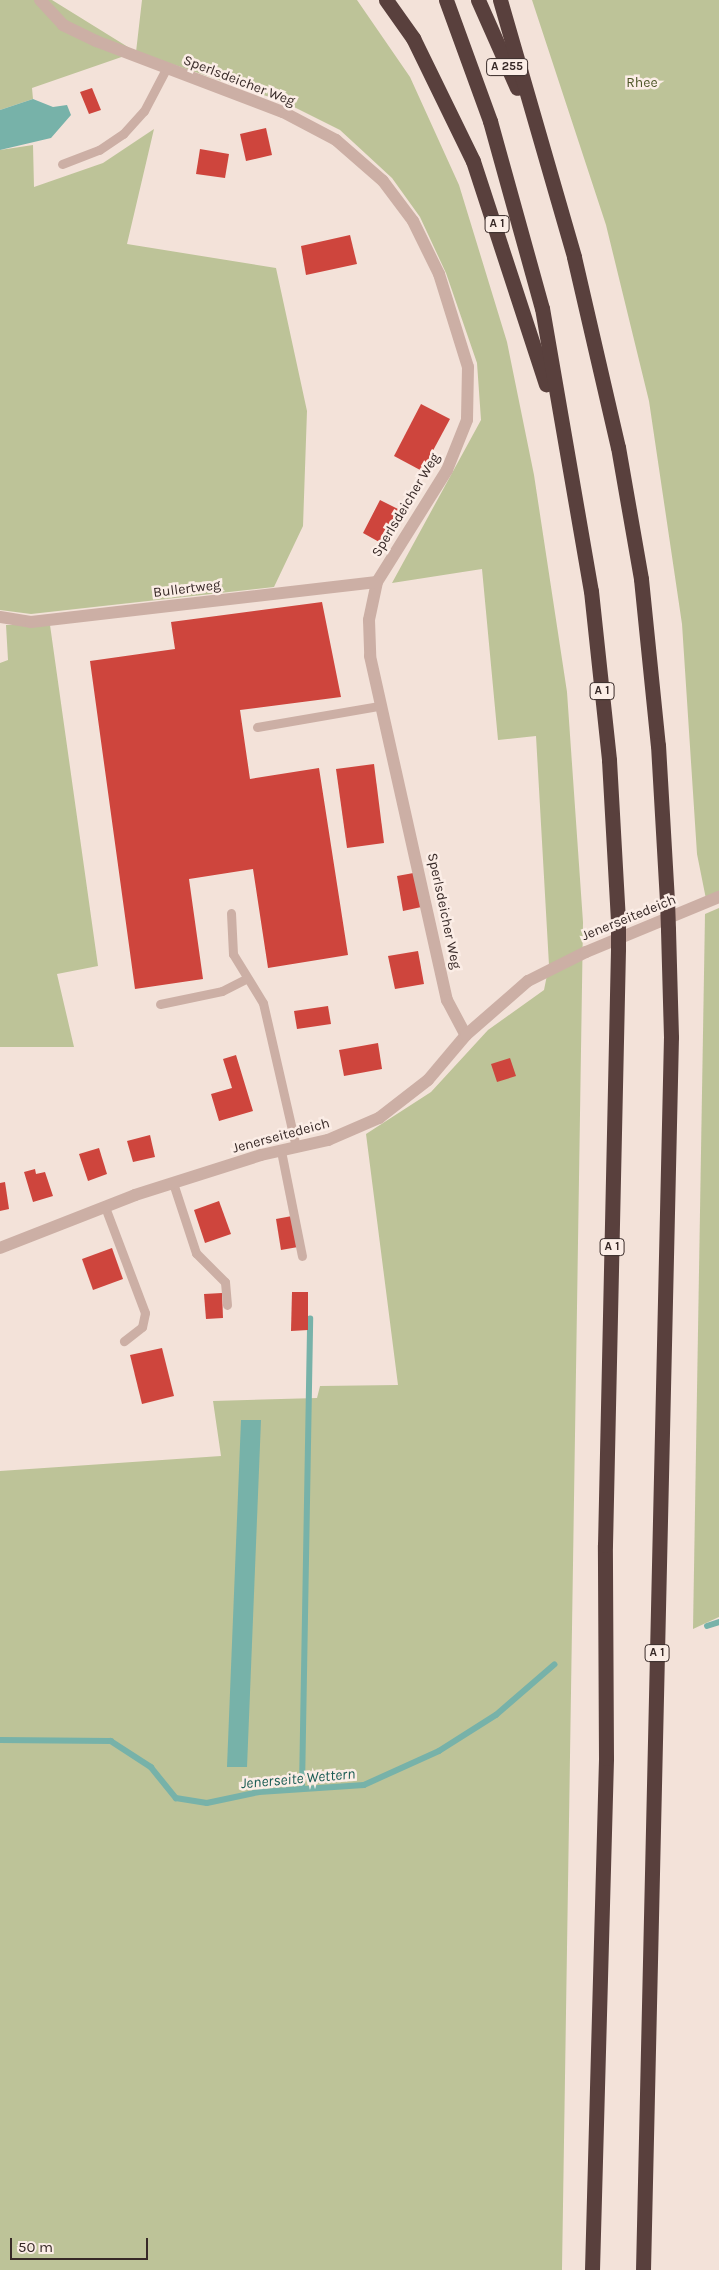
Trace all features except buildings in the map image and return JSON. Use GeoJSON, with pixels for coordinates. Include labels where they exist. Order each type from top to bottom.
{"type":"FeatureCollection","features":[{"type":"Feature","properties":{"kind":"highway","name":"A 1"},"geometry":{"type":"LineString","coordinates":[[386,0],[413,38],[473,161],[526,310],[569,464],[604,708],[618,919],[618,949],[605,1545],[606,1758],[592,2270]]}},
{"type":"Feature","properties":{"kind":"highway","name":"A 255"},"geometry":{"type":"LineString","coordinates":[[446,0],[519,214],[542,308],[569,464]]}},
{"type":"Feature","properties":{"kind":"highway","name":"A 255"},"geometry":{"type":"LineString","coordinates":[[478,0],[537,133]]}},
{"type":"Feature","properties":{"kind":"highway","name":"A 1"},"geometry":{"type":"LineString","coordinates":[[500,0],[603,375],[641,579],[658,745],[667,900],[671,1037],[643,2270]]}},
{"type":"Feature","properties":{"kind":"street","name":"Sperlsdeicher Weg"},"geometry":{"type":"LineString","coordinates":[[40,0],[63,25],[166,70],[284,112],[336,140],[383,181],[414,221],[439,274],[468,367],[467,420],[447,470],[377,582],[369,620],[379,706],[421,870],[447,1000],[466,1035]]}},
{"type":"Feature","properties":{"kind":"street","name":"Bullertweg"},"geometry":{"type":"LineString","coordinates":[[0,617],[31,622],[377,582]]}},
{"type":"Feature","properties":{"kind":"street","name":"Jenerseitedeich"},"geometry":{"type":"LineString","coordinates":[[0,1248],[173,1183],[282,1150],[328,1140],[379,1118],[428,1080],[466,1035],[528,981],[586,952],[719,897]]}},
{"type":"Feature","properties":{"kind":"lane"},"geometry":{"type":"LineString","coordinates":[[62,164],[99,150],[123,134],[144,111],[166,70]]}},
{"type":"Feature","properties":{"kind":"lane"},"geometry":{"type":"LineString","coordinates":[[258,727],[379,706]]}},
{"type":"Feature","properties":{"kind":"lane"},"geometry":{"type":"LineString","coordinates":[[232,913],[233,954],[246,979],[263,1003],[275,1039],[296,1147]]}},
{"type":"Feature","properties":{"kind":"lane"},"geometry":{"type":"LineString","coordinates":[[160,1004],[222,991],[246,979]]}},
{"type":"Feature","properties":{"kind":"lane"},"geometry":{"type":"LineString","coordinates":[[282,1150],[302,1256]]}},
{"type":"Feature","properties":{"kind":"lane"},"geometry":{"type":"LineString","coordinates":[[173,1183],[196,1253],[225,1282],[227,1305]]}},
{"type":"Feature","properties":{"kind":"lane"},"geometry":{"type":"LineString","coordinates":[[105,1207],[145,1313],[142,1327],[124,1341]]}},
{"type":"Feature","properties":{"kind":"green space"},"geometry":{"type":"Polygon","coordinates":[[[0,0],[52,0],[136,52],[32,88],[33,99],[0,110],[0,0]]]}},
{"type":"Feature","properties":{"kind":"green space"},"geometry":{"type":"Polygon","coordinates":[[[142,0],[357,0],[410,77],[459,185],[507,342],[534,475],[567,692],[583,922],[562,2270],[0,2270],[0,1471],[221,1456],[213,1401],[317,1398],[320,1386],[398,1385],[366,1134],[431,1092],[488,1030],[544,990],[549,965],[536,736],[498,740],[482,569],[392,583],[481,420],[477,363],[446,273],[420,217],[392,178],[340,130],[284,102],[136,52],[142,0]]]}},
{"type":"Feature","properties":{"kind":"green space","name":"Rhee"},"geometry":{"type":"Polygon","coordinates":[[[532,0],[719,0],[719,893],[706,899],[697,854],[682,624],[649,401],[606,225],[532,0]]]}},
{"type":"Feature","properties":{"kind":"green space"},"geometry":{"type":"Polygon","coordinates":[[[154,129],[127,244],[276,268],[307,411],[303,526],[274,587],[31,614],[0,610],[0,150],[33,145],[34,187],[103,163],[154,129]]]}},
{"type":"Feature","properties":{"kind":"green space"},"geometry":{"type":"Polygon","coordinates":[[[6,625],[50,625],[98,966],[57,974],[74,1047],[0,1047],[0,663],[8,660],[6,625]]]}},
{"type":"Feature","properties":{"kind":"green space"},"geometry":{"type":"Polygon","coordinates":[[[719,908],[719,1617],[693,1629],[705,914],[719,908]]]}},
{"type":"Feature","properties":{"kind":"water"},"geometry":{"type":"Polygon","coordinates":[[[33,99],[53,107],[67,105],[71,115],[51,138],[0,150],[0,110],[33,99]]]}},
{"type":"Feature","properties":{"kind":"water"},"geometry":{"type":"Polygon","coordinates":[[[241,1420],[261,1420],[247,1767],[227,1767],[241,1420]]]}},
{"type":"Feature","properties":{"kind":"waterway"},"geometry":{"type":"LineString","coordinates":[[302,1788],[310,1319]]}},
{"type":"Feature","properties":{"kind":"waterway","name":"Jenerseite Wettern"},"geometry":{"type":"LineString","coordinates":[[707,1626],[719,1622]]}},
{"type":"Feature","properties":{"kind":"waterway","name":"Jenerseite Wettern"},"geometry":{"type":"LineString","coordinates":[[0,1740],[111,1741],[151,1767],[176,1798],[207,1803],[259,1792],[364,1785],[439,1751],[496,1715],[554,1665]]}}]}
